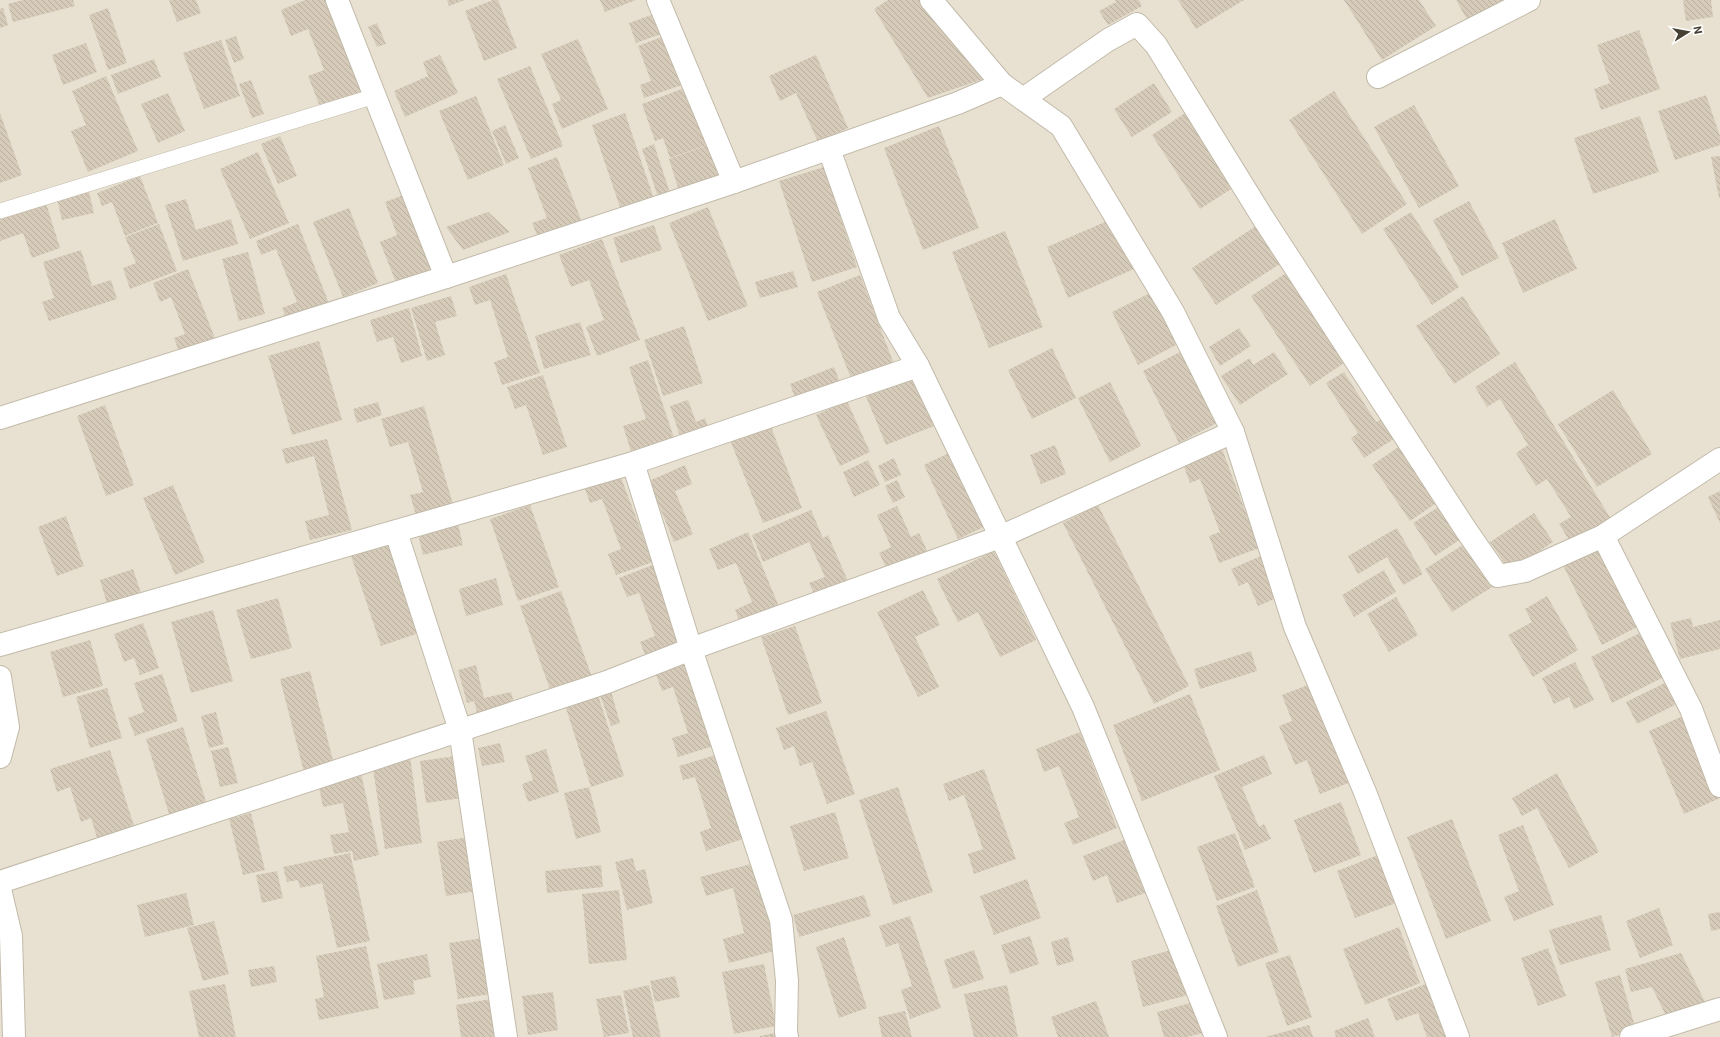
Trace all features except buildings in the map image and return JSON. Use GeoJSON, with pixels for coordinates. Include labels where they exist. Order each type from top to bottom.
{"type":"FeatureCollection","features":[{"type":"Feature","properties":{"kind":"street"},"geometry":{"type":"LineString","coordinates":[[337,0],[446,277]]}},
{"type":"Feature","properties":{"kind":"street"},"geometry":{"type":"LineString","coordinates":[[658,0],[734,182]]}},
{"type":"Feature","properties":{"kind":"street"},"geometry":{"type":"LineString","coordinates":[[931,0],[1002,84],[1061,126],[1173,312],[1233,432],[1295,627],[1365,792],[1458,1037]]}},
{"type":"Feature","properties":{"kind":"street"},"geometry":{"type":"LineString","coordinates":[[1378,77],[1529,0]]}},
{"type":"Feature","properties":{"kind":"street"},"geometry":{"type":"LineString","coordinates":[[1023,99],[1108,40],[1137,24],[1156,45],[1263,218],[1498,576],[1525,571],[1603,536],[1720,459]]}},
{"type":"Feature","properties":{"kind":"street"},"geometry":{"type":"LineString","coordinates":[[0,418],[446,277],[734,182],[958,103],[1002,84]]}},
{"type":"Feature","properties":{"kind":"street"},"geometry":{"type":"LineString","coordinates":[[829,149],[889,318],[918,366],[1083,708],[1216,1037]]}},
{"type":"Feature","properties":{"kind":"street"},"geometry":{"type":"LineString","coordinates":[[0,645],[633,463],[918,366]]}},
{"type":"Feature","properties":{"kind":"street"},"geometry":{"type":"LineString","coordinates":[[0,882],[607,682],[691,649],[1000,536],[1233,432]]}},
{"type":"Feature","properties":{"kind":"street"},"geometry":{"type":"LineString","coordinates":[[633,463],[691,649],[781,920],[787,980],[787,1037]]}},
{"type":"Feature","properties":{"kind":"street"},"geometry":{"type":"LineString","coordinates":[[396,532],[460,730],[506,1037]]}},
{"type":"Feature","properties":{"kind":"street"},"geometry":{"type":"LineString","coordinates":[[1603,536],[1690,709],[1720,786]]}},
{"type":"Feature","properties":{"kind":"street"},"geometry":{"type":"LineString","coordinates":[[0,677],[8,727],[0,757]]}},
{"type":"Feature","properties":{"kind":"street"},"geometry":{"type":"LineString","coordinates":[[0,889],[11,936],[14,1037]]}},
{"type":"Feature","properties":{"kind":"street"},"geometry":{"type":"LineString","coordinates":[[1631,1037],[1720,1008]]}},
{"type":"Feature","properties":{"kind":"lane"},"geometry":{"type":"LineString","coordinates":[[0,211],[375,96]]}},
{"type":"Feature","properties":{"kind":"shaded area"},"geometry":{"type":"Polygon","coordinates":[[[0,0],[1720,0],[1720,1037],[0,1037],[0,0]]]}}]}
